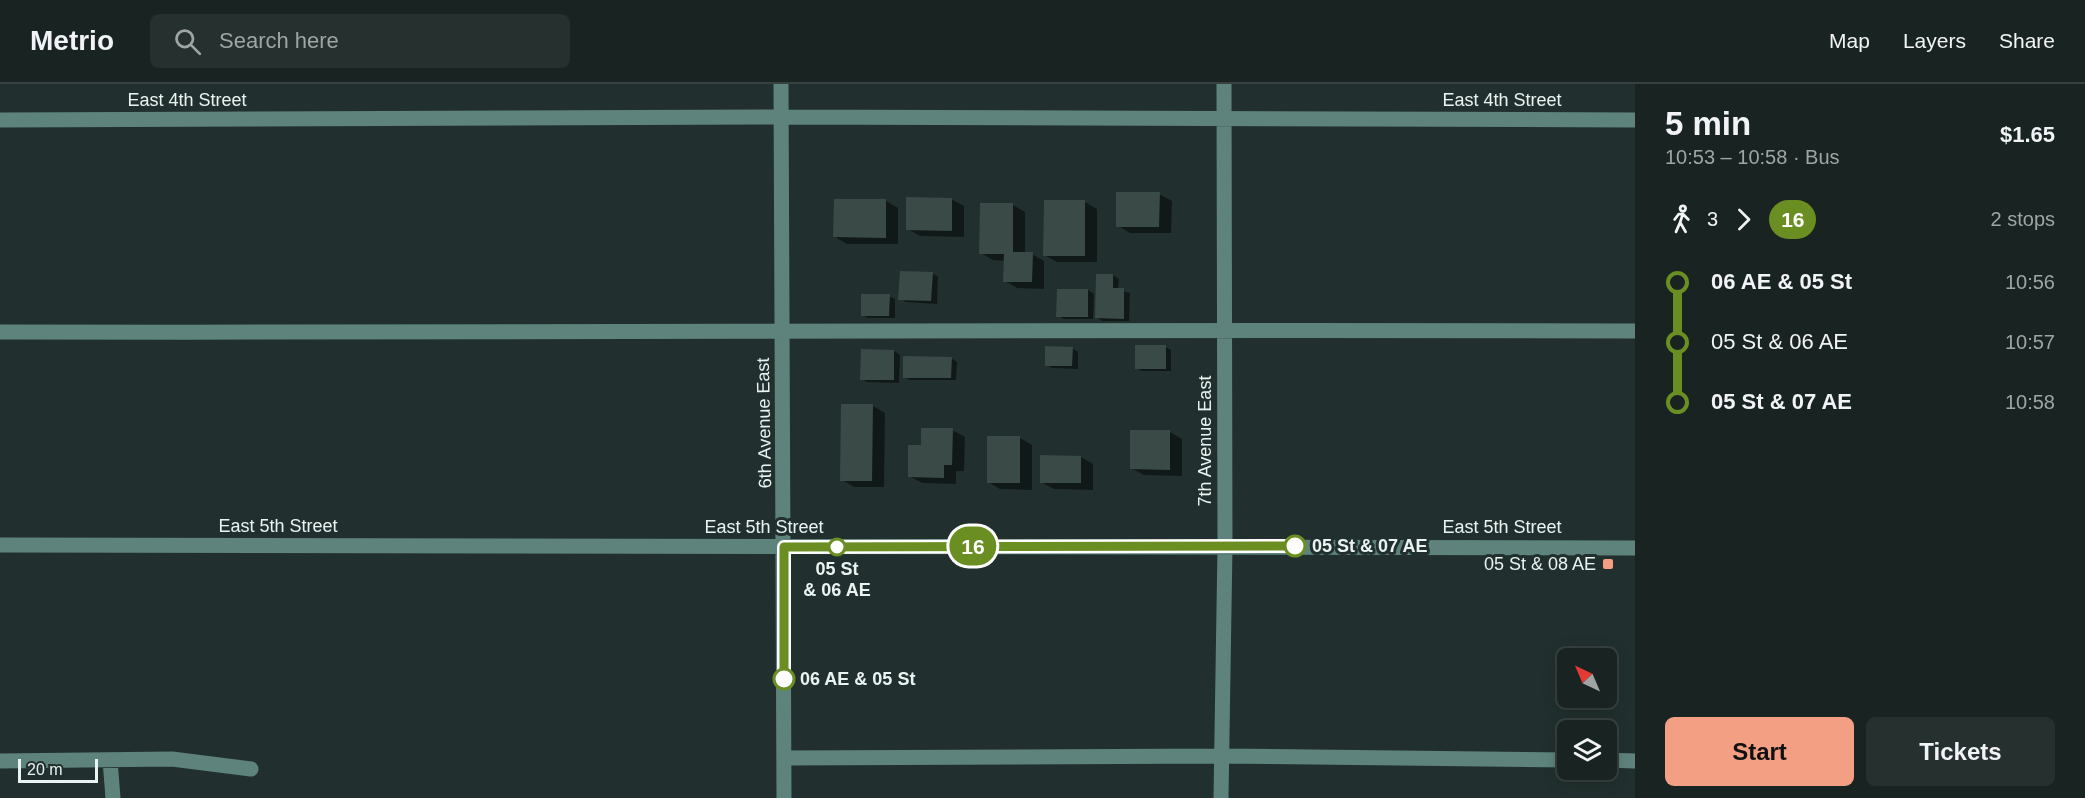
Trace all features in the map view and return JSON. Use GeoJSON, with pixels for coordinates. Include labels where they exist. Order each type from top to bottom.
{"type":"FeatureCollection","features":[{"type":"Feature","properties":{"kind":"street","name":"6th Avenue East"},"geometry":{"type":"LineString","coordinates":[[781,84],[784,798]]}},
{"type":"Feature","properties":{"kind":"street","name":"7th Avenue East"},"geometry":{"type":"LineString","coordinates":[[1221,798],[1225,546],[1224,84]]}},
{"type":"Feature","properties":{"kind":"street","name":"East 4th Street"},"geometry":{"type":"LineString","coordinates":[[0,120],[781,117],[1635,120]]}},
{"type":"Feature","properties":{"kind":"street"},"geometry":{"type":"LineString","coordinates":[[0,332],[1635,331]]}},
{"type":"Feature","properties":{"kind":"street","name":"East 5th Street"},"geometry":{"type":"LineString","coordinates":[[0,545],[1635,548]]}},
{"type":"Feature","properties":{"kind":"street"},"geometry":{"type":"LineString","coordinates":[[784,758],[1220,756],[1557,760]]}},
{"type":"Feature","properties":{"kind":"street"},"geometry":{"type":"LineString","coordinates":[[110,760],[113,798]]}},
{"type":"Feature","properties":{"kind":"street"},"geometry":{"type":"LineString","coordinates":[[0,761],[190,760],[251,769]]}},
{"type":"Feature","properties":{"kind":"street"},"geometry":{"type":"LineString","coordinates":[[1617,760],[1635,761]]}},
{"type":"Feature","properties":{"kind":"building"},"geometry":{"type":"Polygon","coordinates":[[[1116,192],[1160,192],[1159,227],[1116,227],[1116,192]]]}},
{"type":"Feature","properties":{"kind":"building"},"geometry":{"type":"Polygon","coordinates":[[[906,197],[952,198],[952,231],[906,230],[906,197]]]}},
{"type":"Feature","properties":{"kind":"building"},"geometry":{"type":"Polygon","coordinates":[[[834,199],[886,199],[886,238],[833,237],[834,199]]]}},
{"type":"Feature","properties":{"kind":"building"},"geometry":{"type":"Polygon","coordinates":[[[1044,200],[1085,200],[1085,256],[1043,256],[1044,200]]]}},
{"type":"Feature","properties":{"kind":"building"},"geometry":{"type":"Polygon","coordinates":[[[980,203],[1013,203],[1013,252],[1033,252],[1032,282],[1003,282],[1004,254],[979,254],[980,203]]]}},
{"type":"Feature","properties":{"kind":"building"},"geometry":{"type":"Polygon","coordinates":[[[900,271],[933,272],[931,301],[898,300],[900,271]]]}},
{"type":"Feature","properties":{"kind":"building"},"geometry":{"type":"Polygon","coordinates":[[[1096,274],[1113,274],[1113,288],[1124,288],[1124,319],[1095,318],[1096,274]]]}},
{"type":"Feature","properties":{"kind":"building"},"geometry":{"type":"Polygon","coordinates":[[[1057,289],[1088,289],[1088,317],[1056,317],[1057,289]]]}},
{"type":"Feature","properties":{"kind":"building"},"geometry":{"type":"Polygon","coordinates":[[[861,294],[890,294],[889,316],[861,316],[861,294]]]}},
{"type":"Feature","properties":{"kind":"building"},"geometry":{"type":"Polygon","coordinates":[[[1135,345],[1166,345],[1166,369],[1135,369],[1135,345]]]}},
{"type":"Feature","properties":{"kind":"building"},"geometry":{"type":"Polygon","coordinates":[[[1045,346],[1073,347],[1072,366],[1045,366],[1045,346]]]}},
{"type":"Feature","properties":{"kind":"building"},"geometry":{"type":"Polygon","coordinates":[[[861,349],[894,350],[894,380],[860,380],[861,349]]]}},
{"type":"Feature","properties":{"kind":"building"},"geometry":{"type":"Polygon","coordinates":[[[903,356],[952,357],[951,378],[903,378],[903,356]]]}},
{"type":"Feature","properties":{"kind":"building"},"geometry":{"type":"Polygon","coordinates":[[[841,404],[873,404],[872,481],[840,481],[841,404]]]}},
{"type":"Feature","properties":{"kind":"building"},"geometry":{"type":"Polygon","coordinates":[[[921,428],[953,428],[952,465],[944,465],[944,478],[908,477],[908,445],[921,445],[921,428]]]}},
{"type":"Feature","properties":{"kind":"building"},"geometry":{"type":"Polygon","coordinates":[[[1130,430],[1170,430],[1170,470],[1130,469],[1130,430]]]}},
{"type":"Feature","properties":{"kind":"building"},"geometry":{"type":"Polygon","coordinates":[[[987,436],[1020,436],[1020,483],[987,483],[987,436]]]}},
{"type":"Feature","properties":{"kind":"building"},"geometry":{"type":"Polygon","coordinates":[[[1040,455],[1081,456],[1081,483],[1040,483],[1040,455]]]}},
{"type":"Feature","properties":{"kind":"bus line","name":"16"},"geometry":{"type":"LineString","coordinates":[[784,679],[784,547],[1295,546]]}},
{"type":"Feature","properties":{"kind":"place","name":"05 St & 07 AE"},"geometry":{"type":"Point","coordinates":[1295,546]}},
{"type":"Feature","properties":{"kind":"place","name":"05 St & 06 AE"},"geometry":{"type":"Point","coordinates":[837,547]}},
{"type":"Feature","properties":{"kind":"place","name":"05 St & 08 AE"},"geometry":{"type":"Point","coordinates":[1608,564]}},
{"type":"Feature","properties":{"kind":"place","name":"06 AE & 05 St"},"geometry":{"type":"Point","coordinates":[784,679]}}]}
